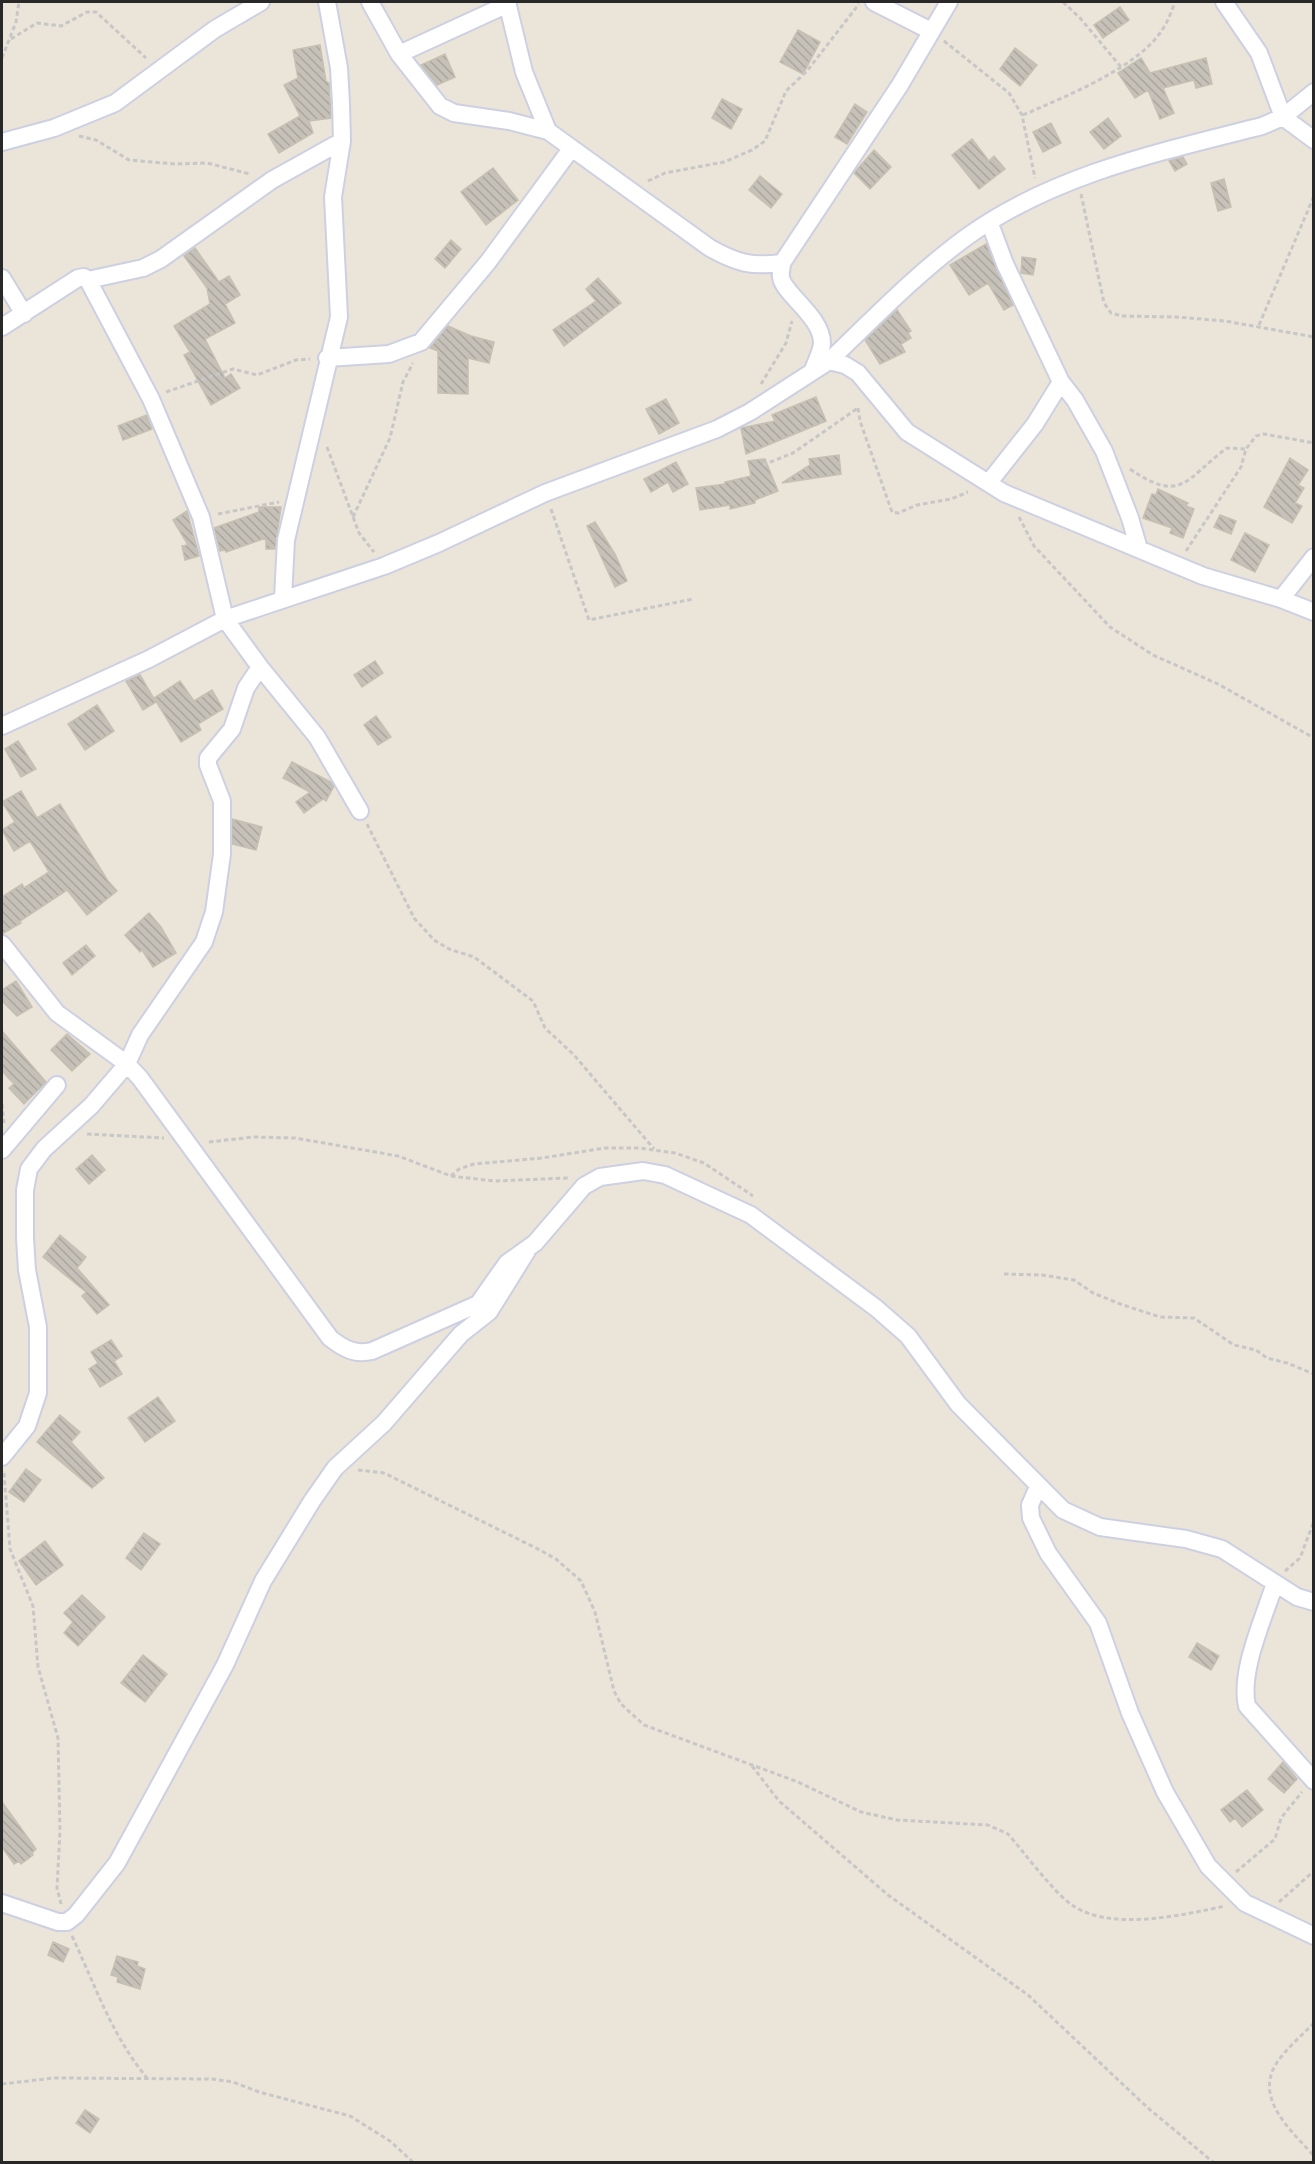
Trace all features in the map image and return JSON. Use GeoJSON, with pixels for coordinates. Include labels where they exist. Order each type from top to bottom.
{"type":"FeatureCollection","features":[{"type":"Feature","properties":{"kind":"street"},"geometry":{"type":"LineString","coordinates":[[2,142],[54,128],[115,103],[215,29],[261,2]]}},
{"type":"Feature","properties":{"kind":"street"},"geometry":{"type":"LineString","coordinates":[[283,598],[286,540],[327,358],[339,317],[333,197],[342,141],[339,68],[327,2]]}},
{"type":"Feature","properties":{"kind":"street"},"geometry":{"type":"LineString","coordinates":[[370,2],[399,54],[440,106],[454,113],[509,121],[548,131],[710,248],[737,263],[764,266],[782,263]]}},
{"type":"Feature","properties":{"kind":"street"},"geometry":{"type":"LineString","coordinates":[[874,2],[931,31]]}},
{"type":"Feature","properties":{"kind":"street"},"geometry":{"type":"LineString","coordinates":[[813,370],[822,344],[820,334],[814,321],[782,282],[782,263],[900,85],[949,2]]}},
{"type":"Feature","properties":{"kind":"street"},"geometry":{"type":"LineString","coordinates":[[1224,2],[1259,53],[1283,117],[1314,140]]}},
{"type":"Feature","properties":{"kind":"street"},"geometry":{"type":"LineString","coordinates":[[399,54],[507,3],[524,72],[548,131]]}},
{"type":"Feature","properties":{"kind":"street"},"geometry":{"type":"LineString","coordinates":[[2,726],[149,659],[225,619],[384,566],[545,493],[717,429],[750,412],[830,361],[916,278],[970,235],[1038,195],[1127,160],[1262,126],[1283,117],[1314,92]]}},
{"type":"Feature","properties":{"kind":"street"},"geometry":{"type":"LineString","coordinates":[[88,280],[143,268],[161,259],[272,180],[342,141]]}},
{"type":"Feature","properties":{"kind":"street"},"geometry":{"type":"LineString","coordinates":[[327,358],[389,354],[421,342],[495,253],[571,149]]}},
{"type":"Feature","properties":{"kind":"street"},"geometry":{"type":"LineString","coordinates":[[990,224],[1005,264],[1061,382],[1075,400],[1104,451],[1130,518],[1139,549]]}},
{"type":"Feature","properties":{"kind":"street"},"geometry":{"type":"LineString","coordinates":[[2,327],[78,278],[84,277],[88,280],[151,399],[201,517],[225,619],[260,667],[317,737],[360,812]]}},
{"type":"Feature","properties":{"kind":"street"},"geometry":{"type":"LineString","coordinates":[[2,278],[24,314]]}},
{"type":"Feature","properties":{"kind":"street"},"geometry":{"type":"LineString","coordinates":[[830,361],[845,365],[858,373],[907,432],[990,482],[1004,493],[1203,576],[1281,599],[1314,612]]}},
{"type":"Feature","properties":{"kind":"street"},"geometry":{"type":"LineString","coordinates":[[990,482],[1035,424],[1061,382]]}},
{"type":"Feature","properties":{"kind":"street"},"geometry":{"type":"LineString","coordinates":[[1281,599],[1314,557]]}},
{"type":"Feature","properties":{"kind":"street"},"geometry":{"type":"LineString","coordinates":[[2,1456],[27,1426],[38,1393],[38,1327],[27,1270],[25,1238],[29,1169],[61,1132],[91,1106],[127,1064],[140,1035],[204,942],[214,912],[222,854],[222,801],[208,765],[208,758],[232,729],[246,688],[260,667]]}},
{"type":"Feature","properties":{"kind":"street"},"geometry":{"type":"LineString","coordinates":[[2,944],[57,1013],[127,1064],[140,1078],[330,1338],[353,1352],[372,1351],[471,1308],[483,1300],[504,1266],[529,1248]]}},
{"type":"Feature","properties":{"kind":"street"},"geometry":{"type":"LineString","coordinates":[[2,1150],[57,1085]]}},
{"type":"Feature","properties":{"kind":"street"},"geometry":{"type":"LineString","coordinates":[[2,1903],[67,1923],[76,1915],[117,1863],[225,1665],[263,1581],[335,1468],[384,1423],[461,1334],[489,1312],[529,1248],[584,1186],[600,1177],[643,1172],[665,1175],[744,1211],[780,1235],[908,1336],[958,1404],[1063,1510],[1083,1521],[1125,1532],[1199,1542],[1222,1549],[1297,1597],[1314,1602]]}},
{"type":"Feature","properties":{"kind":"street"},"geometry":{"type":"LineString","coordinates":[[1038,1487],[1030,1504],[1031,1518],[1038,1534],[1048,1553],[1098,1623],[1130,1713],[1165,1792],[1208,1866],[1223,1884],[1245,1902],[1265,1914],[1314,1936]]}},
{"type":"Feature","properties":{"kind":"street"},"geometry":{"type":"LineString","coordinates":[[1275,1584],[1246,1676],[1244,1692],[1247,1706],[1313,1781]]}},
{"type":"Feature","properties":{"kind":"path"},"geometry":{"type":"LineString","coordinates":[[2,58],[11,39],[19,2]]}},
{"type":"Feature","properties":{"kind":"path"},"geometry":{"type":"LineString","coordinates":[[631,192],[665,173],[724,162],[765,141],[786,91],[807,70],[861,2]]}},
{"type":"Feature","properties":{"kind":"path"},"geometry":{"type":"LineString","coordinates":[[1063,2],[1080,18],[1121,67]]}},
{"type":"Feature","properties":{"kind":"path"},"geometry":{"type":"LineString","coordinates":[[1022,115],[1070,94],[1121,67],[1163,28],[1175,2]]}},
{"type":"Feature","properties":{"kind":"path"},"geometry":{"type":"LineString","coordinates":[[11,39],[36,23],[61,26],[87,12],[96,12],[158,70]]}},
{"type":"Feature","properties":{"kind":"path"},"geometry":{"type":"LineString","coordinates":[[931,31],[1009,93],[1022,115],[1038,195]]}},
{"type":"Feature","properties":{"kind":"path"},"geometry":{"type":"LineString","coordinates":[[54,128],[96,140],[129,160],[207,164],[272,180]]}},
{"type":"Feature","properties":{"kind":"path"},"geometry":{"type":"LineString","coordinates":[[1077,178],[1104,303],[1111,313],[1122,316],[1176,316],[1258,325],[1314,338]]}},
{"type":"Feature","properties":{"kind":"path"},"geometry":{"type":"LineString","coordinates":[[1258,325],[1314,196]]}},
{"type":"Feature","properties":{"kind":"path"},"geometry":{"type":"LineString","coordinates":[[760,386],[786,344],[794,295]]}},
{"type":"Feature","properties":{"kind":"path"},"geometry":{"type":"LineString","coordinates":[[353,517],[390,438],[403,382],[421,342]]}},
{"type":"Feature","properties":{"kind":"path"},"geometry":{"type":"LineString","coordinates":[[151,399],[233,369],[257,375],[296,360],[327,358]]}},
{"type":"Feature","properties":{"kind":"path"},"geometry":{"type":"LineString","coordinates":[[763,465],[794,453],[858,408],[860,422],[892,512],[898,513],[917,505],[951,499],[990,482]]}},
{"type":"Feature","properties":{"kind":"path"},"geometry":{"type":"LineString","coordinates":[[1177,565],[1241,467],[1246,449],[1256,436],[1264,434],[1314,443]]}},
{"type":"Feature","properties":{"kind":"path"},"geometry":{"type":"LineString","coordinates":[[323,439],[360,533],[384,566]]}},
{"type":"Feature","properties":{"kind":"path"},"geometry":{"type":"LineString","coordinates":[[1128,467],[1160,486],[1171,487],[1192,478],[1227,448],[1246,449]]}},
{"type":"Feature","properties":{"kind":"path"},"geometry":{"type":"LineString","coordinates":[[545,493],[589,620],[693,599]]}},
{"type":"Feature","properties":{"kind":"path"},"geometry":{"type":"LineString","coordinates":[[1004,493],[1034,546],[1110,627],[1153,654],[1218,684],[1314,738]]}},
{"type":"Feature","properties":{"kind":"path"},"geometry":{"type":"LineString","coordinates":[[201,517],[295,498]]}},
{"type":"Feature","properties":{"kind":"path"},"geometry":{"type":"LineString","coordinates":[[360,812],[414,918],[434,940],[449,949],[474,957],[533,1001],[545,1028],[574,1055],[654,1149]]}},
{"type":"Feature","properties":{"kind":"path"},"geometry":{"type":"LineString","coordinates":[[61,1132],[159,1137],[188,1144],[254,1137],[295,1138],[398,1156],[451,1176],[494,1181],[600,1177]]}},
{"type":"Feature","properties":{"kind":"path"},"geometry":{"type":"LineString","coordinates":[[1004,1274],[1042,1275],[1074,1280],[1093,1293],[1160,1317],[1194,1318],[1234,1345],[1256,1350],[1267,1358],[1314,1374]]}},
{"type":"Feature","properties":{"kind":"path"},"geometry":{"type":"LineString","coordinates":[[2,1456],[10,1549],[33,1606],[38,1667],[58,1738],[60,1831],[57,1888],[67,1923],[111,2024],[123,2047],[147,2078]]}},
{"type":"Feature","properties":{"kind":"path"},"geometry":{"type":"LineString","coordinates":[[335,1468],[384,1473],[556,1559],[581,1581],[587,1592],[595,1612],[614,1691],[632,1716],[644,1725],[798,1782],[861,1812],[879,1817],[988,1825],[999,1829],[1008,1834],[1070,1904],[1084,1912],[1143,1919],[1171,1917],[1245,1902]]}},
{"type":"Feature","properties":{"kind":"path"},"geometry":{"type":"LineString","coordinates":[[1275,1584],[1281,1574],[1300,1558],[1314,1521]]}},
{"type":"Feature","properties":{"kind":"path"},"geometry":{"type":"LineString","coordinates":[[752,1765],[778,1801],[888,1895],[1028,1995],[1148,2108],[1213,2163]]}},
{"type":"Feature","properties":{"kind":"path"},"geometry":{"type":"LineString","coordinates":[[1223,1884],[1275,1839],[1281,1818],[1290,1804],[1313,1781]]}},
{"type":"Feature","properties":{"kind":"path"},"geometry":{"type":"LineString","coordinates":[[1265,1914],[1314,1871]]}},
{"type":"Feature","properties":{"kind":"path"},"geometry":{"type":"LineString","coordinates":[[1314,2023],[1276,2063],[1269,2091],[1278,2113],[1314,2156]]}},
{"type":"Feature","properties":{"kind":"path"},"geometry":{"type":"LineString","coordinates":[[2,2084],[54,2078],[147,2078],[233,2082],[259,2092],[350,2116],[390,2141],[413,2163]]}},
{"type":"Feature","properties":{"kind":"building"},"geometry":{"type":"Polygon","coordinates":[[[1120,7],[1129,20],[1103,38],[1094,25],[1120,7]]]}},
{"type":"Feature","properties":{"kind":"building"},"geometry":{"type":"Polygon","coordinates":[[[798,30],[820,42],[803,74],[780,62],[798,30]]]}},
{"type":"Feature","properties":{"kind":"building"},"geometry":{"type":"Polygon","coordinates":[[[320,45],[326,81],[329,83],[331,118],[309,121],[313,133],[279,153],[268,134],[300,116],[284,85],[298,78],[293,50],[320,45]]]}},
{"type":"Feature","properties":{"kind":"building"},"geometry":{"type":"Polygon","coordinates":[[[1015,48],[1037,65],[1020,86],[1000,69],[1015,48]]]}},
{"type":"Feature","properties":{"kind":"building"},"geometry":{"type":"Polygon","coordinates":[[[445,54],[455,77],[437,85],[421,65],[445,54]]]}},
{"type":"Feature","properties":{"kind":"building"},"geometry":{"type":"Polygon","coordinates":[[[1141,58],[1150,73],[1206,58],[1212,84],[1196,88],[1194,80],[1163,88],[1174,113],[1160,119],[1148,90],[1135,98],[1118,73],[1141,58]]]}},
{"type":"Feature","properties":{"kind":"building"},"geometry":{"type":"Polygon","coordinates":[[[722,99],[742,109],[731,129],[712,118],[722,99]]]}},
{"type":"Feature","properties":{"kind":"building"},"geometry":{"type":"Polygon","coordinates":[[[855,104],[867,112],[847,144],[835,137],[855,104]]]}},
{"type":"Feature","properties":{"kind":"building"},"geometry":{"type":"Polygon","coordinates":[[[1108,118],[1121,136],[1104,149],[1090,132],[1108,118]]]}},
{"type":"Feature","properties":{"kind":"building"},"geometry":{"type":"Polygon","coordinates":[[[1051,123],[1061,143],[1043,152],[1033,132],[1051,123]]]}},
{"type":"Feature","properties":{"kind":"building"},"geometry":{"type":"Polygon","coordinates":[[[972,139],[989,161],[994,156],[1005,169],[979,189],[952,155],[972,139]]]}},
{"type":"Feature","properties":{"kind":"building"},"geometry":{"type":"Polygon","coordinates":[[[874,150],[891,167],[870,189],[854,173],[874,150]]]}},
{"type":"Feature","properties":{"kind":"building"},"geometry":{"type":"Polygon","coordinates":[[[1183,157],[1187,164],[1175,171],[1169,161],[1183,157]]]}},
{"type":"Feature","properties":{"kind":"building"},"geometry":{"type":"Polygon","coordinates":[[[493,168],[518,200],[486,225],[461,192],[493,168]]]}},
{"type":"Feature","properties":{"kind":"building"},"geometry":{"type":"Polygon","coordinates":[[[760,176],[782,194],[771,208],[749,190],[760,176]]]}},
{"type":"Feature","properties":{"kind":"building"},"geometry":{"type":"Polygon","coordinates":[[[1224,179],[1231,207],[1218,211],[1211,183],[1224,179]]]}},
{"type":"Feature","properties":{"kind":"building"},"geometry":{"type":"Polygon","coordinates":[[[451,240],[461,249],[445,268],[435,259],[451,240]]]}},
{"type":"Feature","properties":{"kind":"building"},"geometry":{"type":"Polygon","coordinates":[[[986,244],[1013,305],[1004,310],[988,283],[969,295],[950,265],[986,244]]]}},
{"type":"Feature","properties":{"kind":"building"},"geometry":{"type":"Polygon","coordinates":[[[195,248],[219,282],[229,276],[240,295],[225,304],[235,323],[205,339],[225,378],[231,374],[240,388],[211,405],[184,355],[190,352],[174,326],[210,304],[207,288],[184,256],[195,248]]]}},
{"type":"Feature","properties":{"kind":"building"},"geometry":{"type":"Polygon","coordinates":[[[1022,257],[1036,259],[1033,275],[1021,273],[1022,257]]]}},
{"type":"Feature","properties":{"kind":"building"},"geometry":{"type":"Polygon","coordinates":[[[598,278],[621,303],[564,346],[553,330],[596,301],[586,289],[598,278]]]}},
{"type":"Feature","properties":{"kind":"building"},"geometry":{"type":"Polygon","coordinates":[[[897,310],[911,331],[908,333],[911,338],[901,344],[905,352],[880,364],[865,340],[897,310]]]}},
{"type":"Feature","properties":{"kind":"building"},"geometry":{"type":"Polygon","coordinates":[[[448,326],[471,336],[494,342],[489,363],[468,358],[468,394],[438,393],[438,351],[430,348],[448,326]]]}},
{"type":"Feature","properties":{"kind":"building"},"geometry":{"type":"Polygon","coordinates":[[[816,397],[826,421],[746,454],[741,428],[775,421],[772,415],[816,397]]]}},
{"type":"Feature","properties":{"kind":"building"},"geometry":{"type":"Polygon","coordinates":[[[666,399],[679,423],[659,434],[646,409],[666,399]]]}},
{"type":"Feature","properties":{"kind":"building"},"geometry":{"type":"Polygon","coordinates":[[[147,415],[152,429],[123,440],[118,426],[147,415]]]}},
{"type":"Feature","properties":{"kind":"building"},"geometry":{"type":"Polygon","coordinates":[[[839,455],[841,474],[782,483],[810,465],[809,459],[839,455]]]}},
{"type":"Feature","properties":{"kind":"building"},"geometry":{"type":"Polygon","coordinates":[[[1290,458],[1308,470],[1298,485],[1304,488],[1295,503],[1302,506],[1292,523],[1264,507],[1290,458]]]}},
{"type":"Feature","properties":{"kind":"building"},"geometry":{"type":"Polygon","coordinates":[[[765,459],[778,491],[755,500],[755,503],[730,509],[730,505],[700,510],[696,488],[725,484],[725,482],[751,476],[748,461],[765,459]]]}},
{"type":"Feature","properties":{"kind":"building"},"geometry":{"type":"Polygon","coordinates":[[[676,462],[688,484],[673,492],[668,482],[651,492],[644,479],[676,462]]]}},
{"type":"Feature","properties":{"kind":"building"},"geometry":{"type":"Polygon","coordinates":[[[1158,489],[1188,503],[1186,506],[1194,509],[1183,538],[1170,533],[1172,528],[1143,518],[1152,494],[1156,495],[1158,489]]]}},
{"type":"Feature","properties":{"kind":"building"},"geometry":{"type":"Polygon","coordinates":[[[259,507],[281,507],[275,549],[266,549],[266,538],[226,552],[225,550],[220,551],[214,528],[259,512],[259,507]]]}},
{"type":"Feature","properties":{"kind":"building"},"geometry":{"type":"Polygon","coordinates":[[[187,511],[199,556],[185,560],[182,546],[188,545],[173,520],[187,511]]]}},
{"type":"Feature","properties":{"kind":"building"},"geometry":{"type":"Polygon","coordinates":[[[1220,515],[1236,521],[1231,534],[1214,527],[1220,515]]]}},
{"type":"Feature","properties":{"kind":"building"},"geometry":{"type":"Polygon","coordinates":[[[595,522],[615,554],[627,581],[615,587],[587,526],[595,522]]]}},
{"type":"Feature","properties":{"kind":"building"},"geometry":{"type":"Polygon","coordinates":[[[1245,533],[1269,545],[1255,572],[1231,560],[1245,533]]]}},
{"type":"Feature","properties":{"kind":"building"},"geometry":{"type":"Polygon","coordinates":[[[375,661],[383,673],[362,687],[354,675],[375,661]]]}},
{"type":"Feature","properties":{"kind":"building"},"geometry":{"type":"Polygon","coordinates":[[[140,675],[156,702],[143,710],[126,681],[140,675]]]}},
{"type":"Feature","properties":{"kind":"building"},"geometry":{"type":"Polygon","coordinates":[[[180,681],[194,701],[212,690],[223,709],[198,724],[201,730],[181,742],[154,698],[180,681]]]}},
{"type":"Feature","properties":{"kind":"building"},"geometry":{"type":"Polygon","coordinates":[[[97,705],[114,731],[85,750],[68,724],[97,705]]]}},
{"type":"Feature","properties":{"kind":"building"},"geometry":{"type":"Polygon","coordinates":[[[376,716],[391,737],[378,745],[364,725],[376,716]]]}},
{"type":"Feature","properties":{"kind":"building"},"geometry":{"type":"Polygon","coordinates":[[[18,741],[36,769],[21,777],[5,749],[18,741]]]}},
{"type":"Feature","properties":{"kind":"building"},"geometry":{"type":"Polygon","coordinates":[[[292,762],[331,782],[334,786],[326,801],[323,799],[304,813],[296,802],[310,792],[283,778],[292,762]]]}},
{"type":"Feature","properties":{"kind":"building"},"geometry":{"type":"Polygon","coordinates":[[[21,791],[37,818],[60,804],[108,881],[117,891],[87,915],[67,890],[2,934],[2,897],[22,884],[24,888],[49,872],[30,841],[14,851],[2,830],[15,822],[2,802],[21,791]]]}},
{"type":"Feature","properties":{"kind":"building"},"geometry":{"type":"Polygon","coordinates":[[[232,819],[262,827],[256,850],[232,844],[232,819]]]}},
{"type":"Feature","properties":{"kind":"building"},"geometry":{"type":"Polygon","coordinates":[[[149,913],[161,927],[176,953],[153,967],[142,950],[140,952],[125,935],[149,913]]]}},
{"type":"Feature","properties":{"kind":"building"},"geometry":{"type":"Polygon","coordinates":[[[86,945],[95,956],[72,975],[63,963],[86,945]]]}},
{"type":"Feature","properties":{"kind":"building"},"geometry":{"type":"Polygon","coordinates":[[[16,981],[32,1007],[17,1016],[2,1001],[2,990],[16,981]]]}},
{"type":"Feature","properties":{"kind":"building"},"geometry":{"type":"Polygon","coordinates":[[[2,1031],[46,1082],[24,1104],[9,1088],[14,1084],[2,1071],[2,1031]]]}},
{"type":"Feature","properties":{"kind":"building"},"geometry":{"type":"Polygon","coordinates":[[[67,1034],[90,1054],[72,1071],[51,1050],[67,1034]]]}},
{"type":"Feature","properties":{"kind":"building"},"geometry":{"type":"Polygon","coordinates":[[[92,1155],[105,1170],[89,1184],[76,1169],[92,1155]]]}},
{"type":"Feature","properties":{"kind":"building"},"geometry":{"type":"Polygon","coordinates":[[[60,1235],[86,1257],[77,1268],[109,1305],[97,1314],[82,1296],[86,1292],[43,1257],[60,1235]]]}},
{"type":"Feature","properties":{"kind":"building"},"geometry":{"type":"Polygon","coordinates":[[[111,1340],[122,1356],[114,1361],[122,1374],[100,1387],[89,1369],[98,1363],[91,1352],[111,1340]]]}},
{"type":"Feature","properties":{"kind":"building"},"geometry":{"type":"Polygon","coordinates":[[[158,1397],[175,1421],[145,1442],[128,1418],[158,1397]]]}},
{"type":"Feature","properties":{"kind":"building"},"geometry":{"type":"Polygon","coordinates":[[[60,1415],[80,1432],[71,1442],[104,1478],[92,1488],[37,1442],[60,1415]]]}},
{"type":"Feature","properties":{"kind":"building"},"geometry":{"type":"Polygon","coordinates":[[[26,1469],[41,1480],[24,1502],[9,1492],[26,1469]]]}},
{"type":"Feature","properties":{"kind":"building"},"geometry":{"type":"Polygon","coordinates":[[[144,1533],[160,1544],[141,1570],[126,1558],[144,1533]]]}},
{"type":"Feature","properties":{"kind":"building"},"geometry":{"type":"Polygon","coordinates":[[[45,1541],[63,1565],[36,1585],[19,1561],[45,1541]]]}},
{"type":"Feature","properties":{"kind":"building"},"geometry":{"type":"Polygon","coordinates":[[[82,1595],[105,1617],[78,1646],[64,1633],[73,1622],[64,1613],[82,1595]]]}},
{"type":"Feature","properties":{"kind":"building"},"geometry":{"type":"Polygon","coordinates":[[[1197,1643],[1219,1656],[1211,1670],[1189,1657],[1197,1643]]]}},
{"type":"Feature","properties":{"kind":"building"},"geometry":{"type":"Polygon","coordinates":[[[143,1655],[167,1674],[145,1702],[121,1683],[143,1655]]]}},
{"type":"Feature","properties":{"kind":"building"},"geometry":{"type":"Polygon","coordinates":[[[1283,1762],[1297,1779],[1284,1793],[1268,1779],[1283,1762]]]}},
{"type":"Feature","properties":{"kind":"building"},"geometry":{"type":"Polygon","coordinates":[[[1247,1790],[1263,1810],[1242,1827],[1235,1818],[1230,1822],[1221,1810],[1247,1790]]]}},
{"type":"Feature","properties":{"kind":"building"},"geometry":{"type":"Polygon","coordinates":[[[2,1802],[36,1849],[33,1855],[21,1864],[19,1861],[14,1864],[2,1847],[2,1802]]]}},
{"type":"Feature","properties":{"kind":"building"},"geometry":{"type":"Polygon","coordinates":[[[53,1942],[69,1949],[63,1962],[48,1955],[53,1942]]]}},
{"type":"Feature","properties":{"kind":"building"},"geometry":{"type":"Polygon","coordinates":[[[117,1956],[138,1962],[137,1966],[145,1969],[140,1989],[117,1982],[118,1977],[111,1975],[117,1956]]]}},
{"type":"Feature","properties":{"kind":"building"},"geometry":{"type":"Polygon","coordinates":[[[85,2110],[99,2119],[90,2133],[76,2123],[85,2110]]]}}]}
